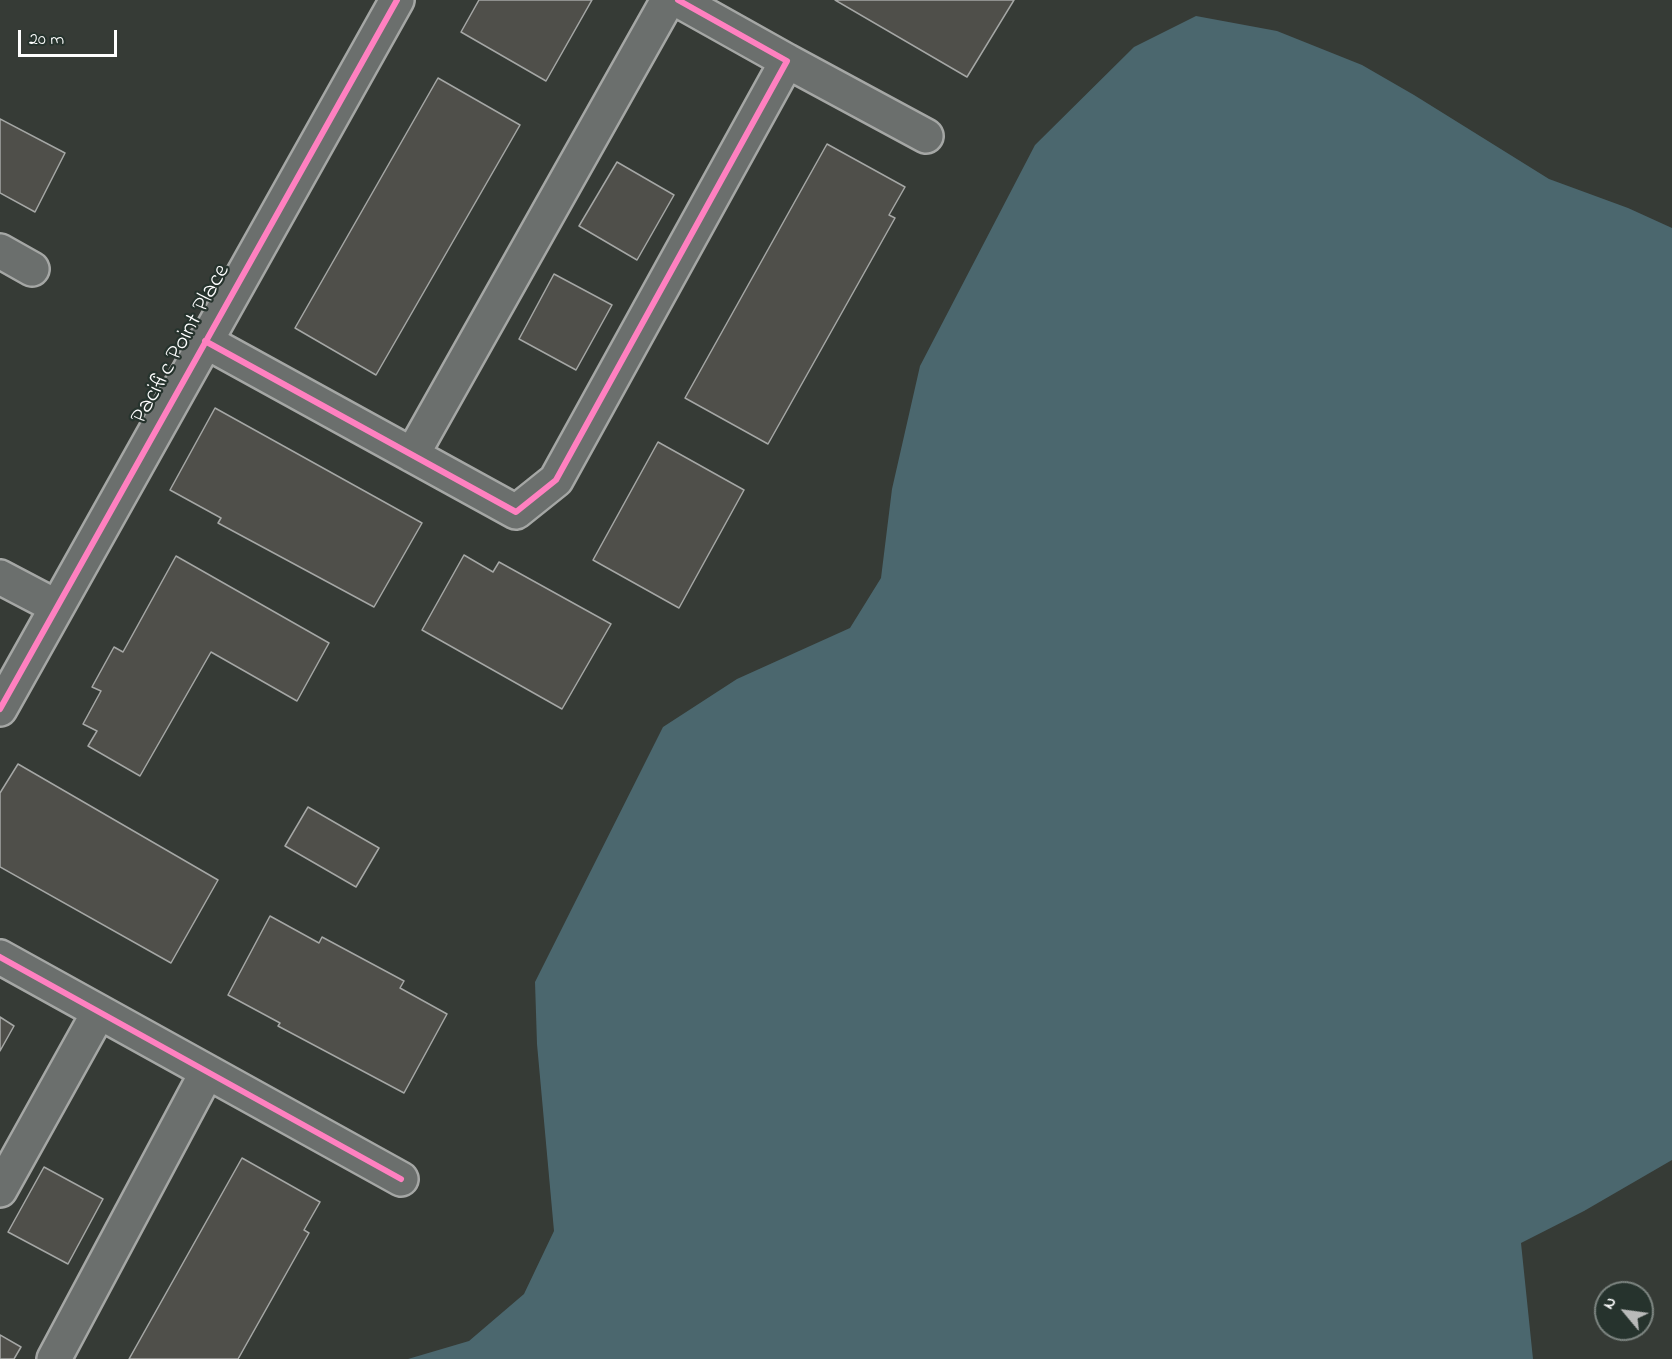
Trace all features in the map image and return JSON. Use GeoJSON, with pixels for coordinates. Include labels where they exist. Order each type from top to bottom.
{"type":"FeatureCollection","features":[{"type":"Feature","properties":{"kind":"street","name":"Pacific Point Place"},"geometry":{"type":"LineString","coordinates":[[0,709],[397,0]]}},
{"type":"Feature","properties":{"kind":"street"},"geometry":{"type":"LineString","coordinates":[[412,455],[668,0]]}},
{"type":"Feature","properties":{"kind":"street"},"geometry":{"type":"LineString","coordinates":[[678,0],[926,136]]}},
{"type":"Feature","properties":{"kind":"street"},"geometry":{"type":"LineString","coordinates":[[204,341],[516,512],[556,480],[787,61]]}},
{"type":"Feature","properties":{"kind":"street"},"geometry":{"type":"LineString","coordinates":[[0,251],[32,269]]}},
{"type":"Feature","properties":{"kind":"street"},"geometry":{"type":"LineString","coordinates":[[0,577],[57,607]]}},
{"type":"Feature","properties":{"kind":"street"},"geometry":{"type":"LineString","coordinates":[[0,957],[401,1179]]}},
{"type":"Feature","properties":{"kind":"street"},"geometry":{"type":"LineString","coordinates":[[0,1190],[99,1012]]}},
{"type":"Feature","properties":{"kind":"street"},"geometry":{"type":"LineString","coordinates":[[54,1359],[207,1072]]}},
{"type":"Feature","properties":{"kind":"water"},"geometry":{"type":"Polygon","coordinates":[[[1196,16],[1277,31],[1362,65],[1549,179],[1628,208],[1672,228],[1672,1160],[1584,1211],[1521,1243],[1533,1359],[408,1359],[469,1341],[524,1294],[554,1231],[537,1044],[535,982],[663,727],[737,679],[850,628],[881,578],[892,489],[920,366],[1035,145],[1134,47],[1196,16]]]}},
{"type":"Feature","properties":{"kind":"building"},"geometry":{"type":"Polygon","coordinates":[[[479,0],[592,0],[546,81],[461,32],[479,0]]]}},
{"type":"Feature","properties":{"kind":"building"},"geometry":{"type":"Polygon","coordinates":[[[835,0],[1014,0],[967,77],[835,0]]]}},
{"type":"Feature","properties":{"kind":"building"},"geometry":{"type":"Polygon","coordinates":[[[438,78],[520,125],[376,375],[295,328],[438,78]]]}},
{"type":"Feature","properties":{"kind":"building"},"geometry":{"type":"Polygon","coordinates":[[[0,119],[65,153],[35,212],[0,193],[0,119]]]}},
{"type":"Feature","properties":{"kind":"building"},"geometry":{"type":"Polygon","coordinates":[[[827,144],[905,187],[889,215],[895,218],[768,444],[685,398],[827,144]]]}},
{"type":"Feature","properties":{"kind":"building"},"geometry":{"type":"Polygon","coordinates":[[[617,162],[674,195],[637,260],[579,226],[617,162]]]}},
{"type":"Feature","properties":{"kind":"building"},"geometry":{"type":"Polygon","coordinates":[[[554,274],[612,305],[576,370],[519,339],[554,274]]]}},
{"type":"Feature","properties":{"kind":"building"},"geometry":{"type":"Polygon","coordinates":[[[215,408],[422,523],[374,607],[218,523],[221,518],[170,490],[215,408]]]}},
{"type":"Feature","properties":{"kind":"building"},"geometry":{"type":"Polygon","coordinates":[[[658,442],[744,490],[679,608],[593,560],[658,442]]]}},
{"type":"Feature","properties":{"kind":"building"},"geometry":{"type":"Polygon","coordinates":[[[464,555],[493,572],[499,562],[611,624],[562,709],[422,630],[464,555]]]}},
{"type":"Feature","properties":{"kind":"building"},"geometry":{"type":"Polygon","coordinates":[[[176,556],[329,643],[297,701],[211,652],[140,776],[88,746],[97,731],[83,724],[101,691],[92,687],[114,647],[123,652],[176,556]]]}},
{"type":"Feature","properties":{"kind":"building"},"geometry":{"type":"Polygon","coordinates":[[[18,764],[218,880],[171,963],[0,867],[0,793],[18,764]]]}},
{"type":"Feature","properties":{"kind":"building"},"geometry":{"type":"Polygon","coordinates":[[[308,807],[379,848],[356,887],[285,846],[308,807]]]}},
{"type":"Feature","properties":{"kind":"building"},"geometry":{"type":"Polygon","coordinates":[[[270,916],[319,943],[322,937],[404,981],[400,988],[447,1014],[404,1093],[278,1026],[280,1023],[228,995],[270,916]]]}},
{"type":"Feature","properties":{"kind":"building"},"geometry":{"type":"Polygon","coordinates":[[[0,1017],[14,1026],[0,1051],[0,1017]]]}},
{"type":"Feature","properties":{"kind":"building"},"geometry":{"type":"Polygon","coordinates":[[[242,1158],[320,1202],[304,1230],[309,1233],[238,1359],[129,1359],[242,1158]]]}},
{"type":"Feature","properties":{"kind":"building"},"geometry":{"type":"Polygon","coordinates":[[[44,1167],[103,1199],[68,1264],[8,1232],[44,1167]]]}},
{"type":"Feature","properties":{"kind":"building"},"geometry":{"type":"Polygon","coordinates":[[[0,1335],[21,1347],[14,1359],[0,1359],[0,1335]]]}},
{"type":"Feature","properties":{"kind":"cycle path"},"geometry":{"type":"LineString","coordinates":[[0,709],[397,0]]}},
{"type":"Feature","properties":{"kind":"cycle path"},"geometry":{"type":"LineString","coordinates":[[205,341],[516,512],[556,480],[787,61],[678,0]]}},
{"type":"Feature","properties":{"kind":"cycle path"},"geometry":{"type":"LineString","coordinates":[[0,957],[401,1179]]}}]}
